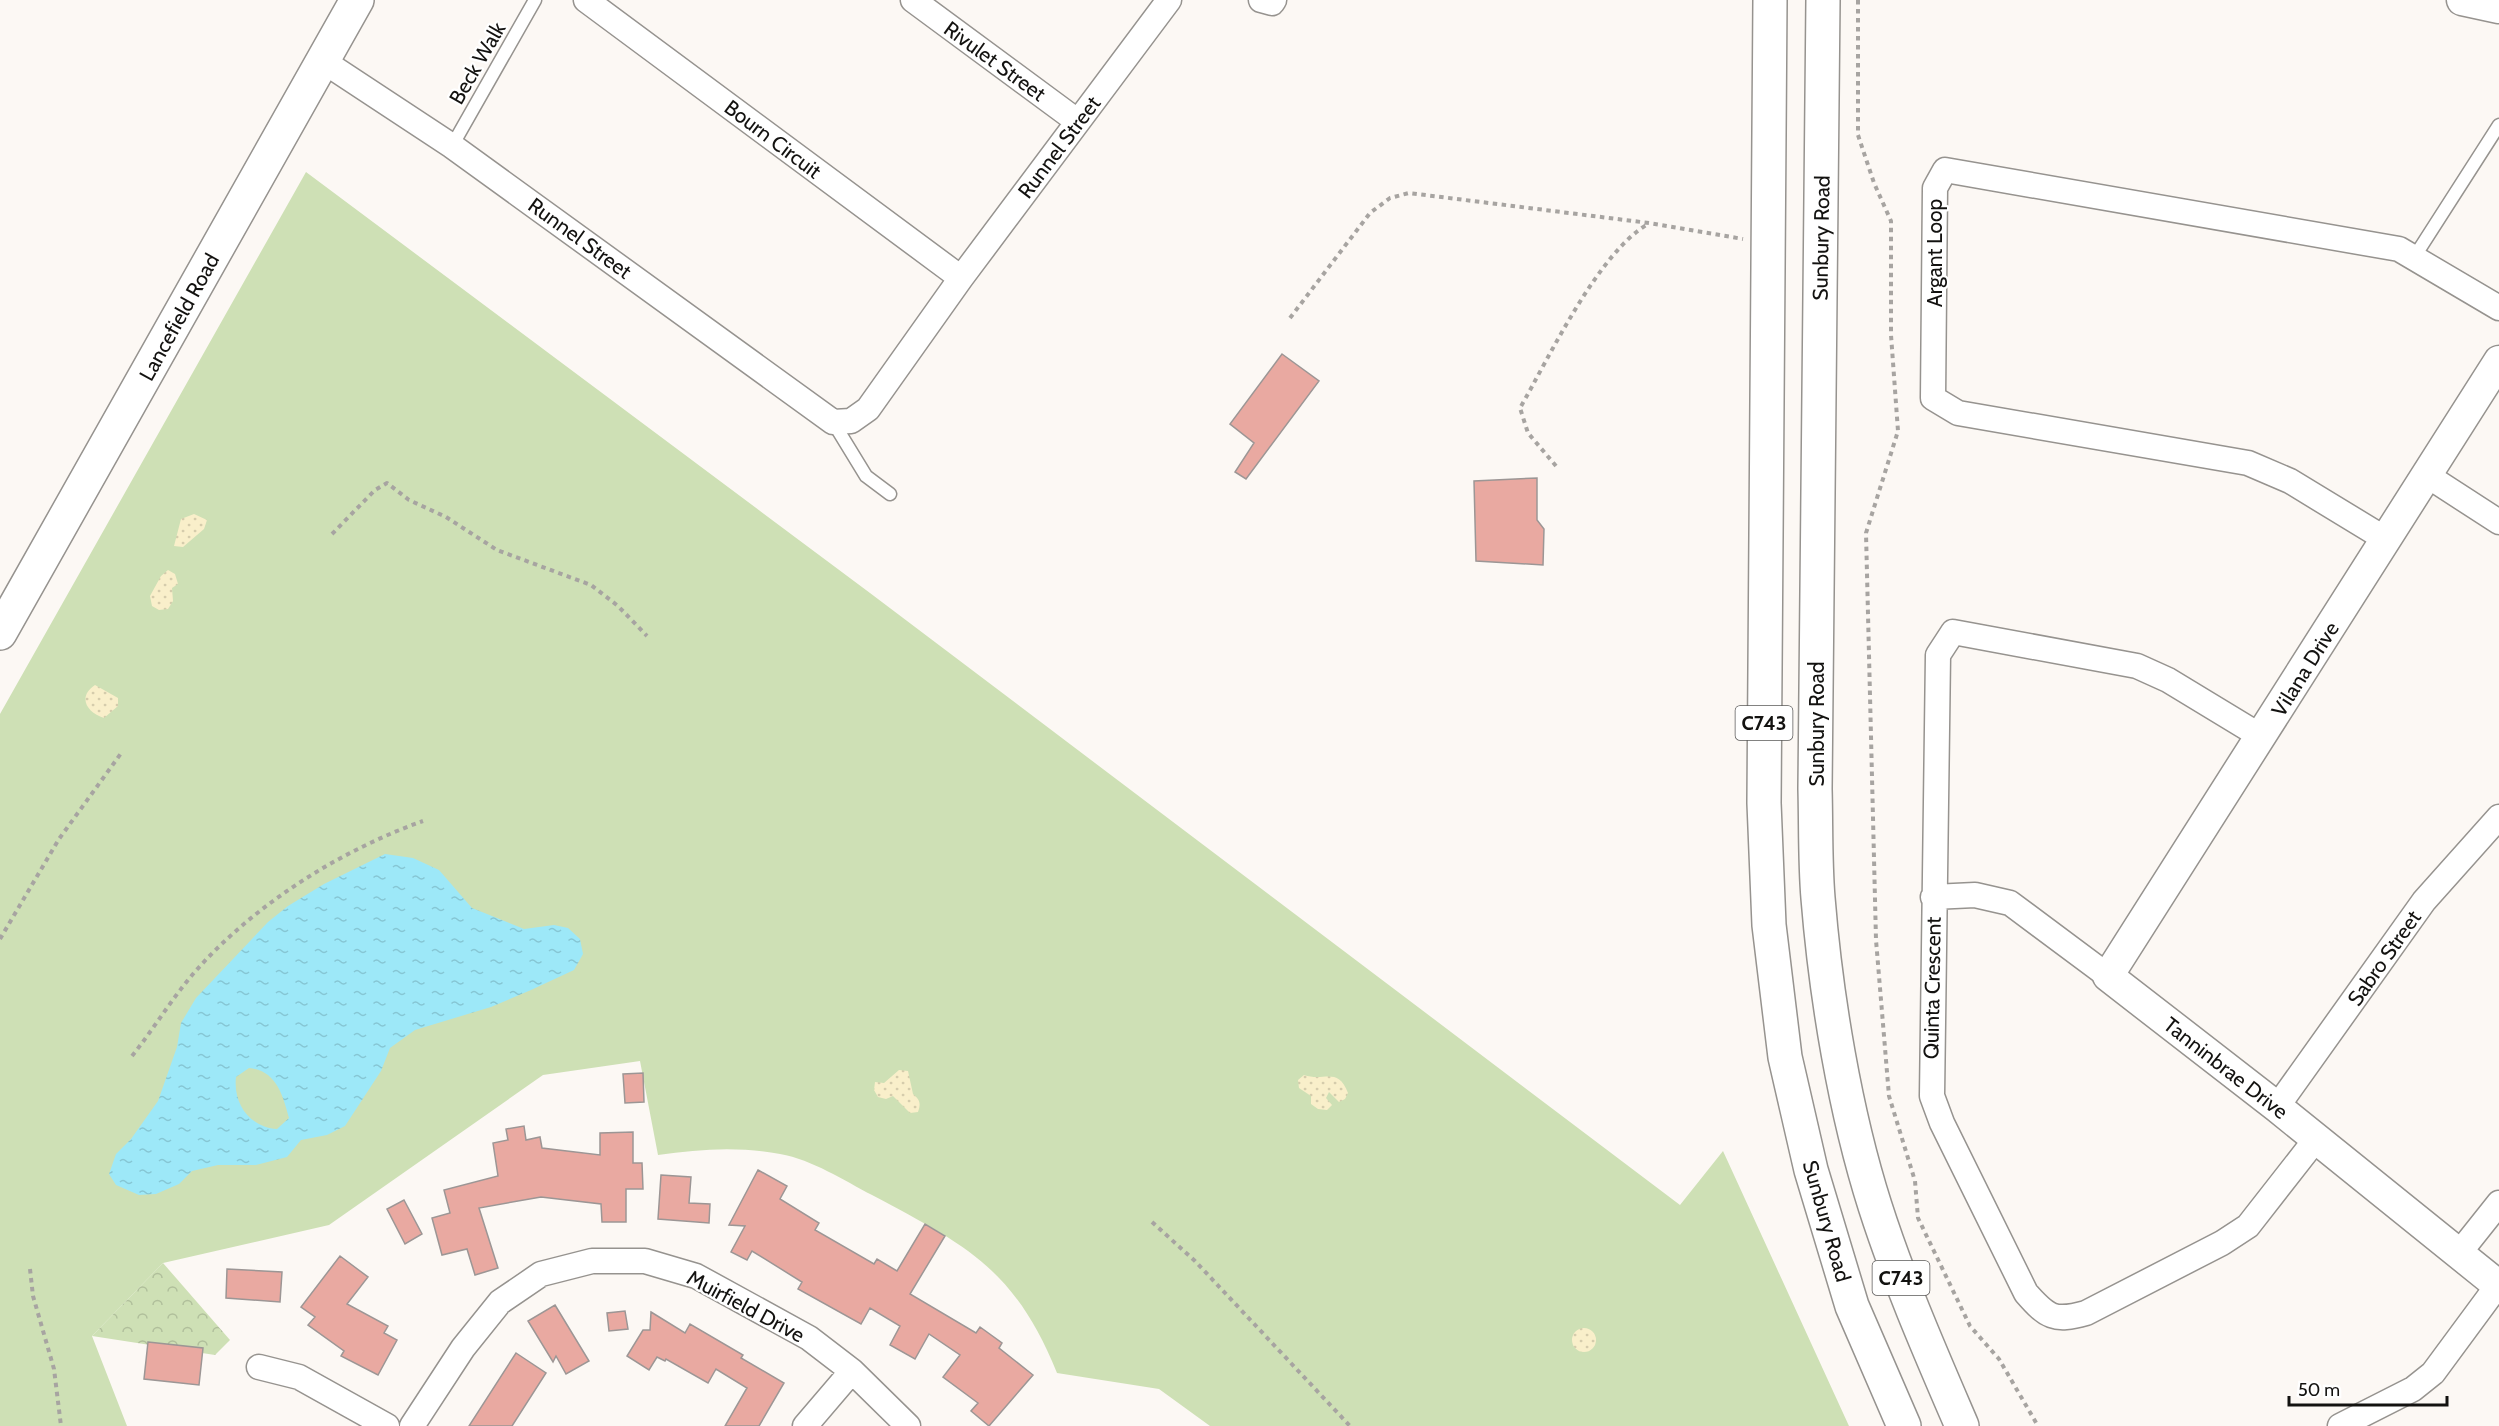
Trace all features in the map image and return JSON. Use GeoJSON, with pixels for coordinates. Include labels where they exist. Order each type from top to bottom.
{"type":"FeatureCollection","features":[{"type":"Feature","properties":{"kind":"main road","name":"Lancefield Road"},"geometry":{"type":"LineString","coordinates":[[0,633],[357,0]]}},
{"type":"Feature","properties":{"kind":"main road","name":"Sunbury Road"},"geometry":{"type":"LineString","coordinates":[[1770,0],[1764,803],[1769,925],[1785,1058],[1811,1170],[1852,1306],[1904,1426]]}},
{"type":"Feature","properties":{"kind":"main road","name":"Sunbury Road"},"geometry":{"type":"LineString","coordinates":[[1823,0],[1815,789],[1818,897],[1836,1033],[1854,1124],[1875,1205],[1911,1306],[1962,1426]]}},
{"type":"Feature","properties":{"kind":"street","name":"Bourn Circuit"},"geometry":{"type":"LineString","coordinates":[[586,0],[961,278]]}},
{"type":"Feature","properties":{"kind":"street","name":"Rivulet Street"},"geometry":{"type":"LineString","coordinates":[[913,0],[1077,121]]}},
{"type":"Feature","properties":{"kind":"street","name":"Runnel Street"},"geometry":{"type":"LineString","coordinates":[[323,61],[452,146],[833,422],[851,421],[868,408],[961,278],[1169,0]]}},
{"type":"Feature","properties":{"kind":"street"},"geometry":{"type":"LineString","coordinates":[[1261,0],[1272,3],[1274,0]]}},
{"type":"Feature","properties":{"kind":"street"},"geometry":{"type":"LineString","coordinates":[[2462,0],[2499,8]]}},
{"type":"Feature","properties":{"kind":"street","name":"Argant Loop"},"geometry":{"type":"LineString","coordinates":[[2387,540],[2290,481],[2248,464],[1958,413],[1933,398],[1935,188],[1945,170],[2399,249],[2415,256],[2499,308]]}},
{"type":"Feature","properties":{"kind":"street","name":"Vilana Drive"},"geometry":{"type":"LineString","coordinates":[[2108,976],[2499,361]]}},
{"type":"Feature","properties":{"kind":"street"},"geometry":{"type":"LineString","coordinates":[[2428,476],[2499,522]]}},
{"type":"Feature","properties":{"kind":"street","name":"Quinta Crescent"},"geometry":{"type":"LineString","coordinates":[[2262,737],[2168,680],[2137,666],[1953,632],[1938,655],[1932,1096],[1941,1123],[2026,1293],[2044,1314],[2064,1319],[2085,1313],[2239,1232],[2267,1205],[2316,1139]]}},
{"type":"Feature","properties":{"kind":"street","name":"Sabro Street"},"geometry":{"type":"LineString","coordinates":[[2277,1107],[2424,902],[2499,817]]}},
{"type":"Feature","properties":{"kind":"street","name":"Tanninbrae Drive"},"geometry":{"type":"LineString","coordinates":[[1933,897],[1975,896],[2010,903],[2277,1107],[2499,1285]]}},
{"type":"Feature","properties":{"kind":"street"},"geometry":{"type":"LineString","coordinates":[[2460,1252],[2499,1203]]}},
{"type":"Feature","properties":{"kind":"street","name":"Muirfield Drive"},"geometry":{"type":"LineString","coordinates":[[412,1426],[463,1348],[500,1302],[541,1274],[592,1261],[645,1261],[696,1276],[809,1338],[852,1371],[909,1426]]}},
{"type":"Feature","properties":{"kind":"street"},"geometry":{"type":"LineString","coordinates":[[2340,1426],[2413,1389],[2433,1373],[2499,1285]]}},
{"type":"Feature","properties":{"kind":"street"},"geometry":{"type":"LineString","coordinates":[[259,1367],[299,1377],[387,1426]]}},
{"type":"Feature","properties":{"kind":"street"},"geometry":{"type":"LineString","coordinates":[[805,1426],[852,1371]]}},
{"type":"Feature","properties":{"kind":"lane","name":"Beck Walk"},"geometry":{"type":"LineString","coordinates":[[452,146],[535,0]]}},
{"type":"Feature","properties":{"kind":"lane"},"geometry":{"type":"LineString","coordinates":[[2415,256],[2499,125]]}},
{"type":"Feature","properties":{"kind":"lane","name":"Runnel Street"},"geometry":{"type":"LineString","coordinates":[[833,422],[866,476],[890,494]]}},
{"type":"Feature","properties":{"kind":"path"},"geometry":{"type":"LineString","coordinates":[[1858,0],[1858,135],[1874,183],[1891,221],[1891,334],[1898,431],[1866,533],[1876,940],[1889,1096],[1915,1181],[1918,1218],[1970,1326],[1999,1359],[2038,1426]]}},
{"type":"Feature","properties":{"kind":"path"},"geometry":{"type":"LineString","coordinates":[[1290,318],[1370,213],[1390,198],[1409,193],[1649,224],[1768,243]]}},
{"type":"Feature","properties":{"kind":"path"},"geometry":{"type":"LineString","coordinates":[[1556,466],[1528,433],[1520,408],[1597,275],[1630,234],[1649,224]]}},
{"type":"Feature","properties":{"kind":"path"},"geometry":{"type":"LineString","coordinates":[[332,534],[375,490],[387,483],[409,500],[446,517],[497,550],[591,585],[618,606],[647,636]]}},
{"type":"Feature","properties":{"kind":"path"},"geometry":{"type":"LineString","coordinates":[[0,939],[59,839],[122,752]]}},
{"type":"Feature","properties":{"kind":"path"},"geometry":{"type":"LineString","coordinates":[[132,1056],[180,991],[243,923],[346,854],[382,836],[423,821]]}},
{"type":"Feature","properties":{"kind":"path"},"geometry":{"type":"LineString","coordinates":[[1152,1222],[1196,1261],[1350,1426]]}},
{"type":"Feature","properties":{"kind":"path"},"geometry":{"type":"LineString","coordinates":[[30,1269],[33,1296],[54,1369],[61,1426]]}},
{"type":"Feature","properties":{"kind":"green space"},"geometry":{"type":"Polygon","coordinates":[[[306,172],[870,593],[1680,1205],[1723,1151],[1849,1426],[1210,1426],[1159,1389],[1057,1373],[1024,1308],[1005,1284],[984,1264],[935,1229],[828,1171],[792,1157],[749,1150],[704,1150],[658,1155],[640,1061],[543,1075],[329,1225],[163,1263],[92,1336],[127,1426],[0,1426],[0,714],[306,172]]]}},
{"type":"Feature","properties":{"kind":"green space"},"geometry":{"type":"Polygon","coordinates":[[[163,1263],[230,1340],[215,1355],[92,1336],[163,1263]]]}},
{"type":"Feature","properties":{"kind":"sand"},"geometry":{"type":"Polygon","coordinates":[[[194,514],[207,520],[204,529],[183,547],[174,546],[181,519],[194,514]]]}},
{"type":"Feature","properties":{"kind":"sand"},"geometry":{"type":"Polygon","coordinates":[[[168,570],[175,574],[178,584],[172,588],[173,601],[168,609],[159,610],[152,606],[150,596],[161,576],[168,570]]]}},
{"type":"Feature","properties":{"kind":"sand"},"geometry":{"type":"Polygon","coordinates":[[[95,685],[118,698],[118,706],[104,718],[89,709],[86,704],[86,695],[95,685]]]}},
{"type":"Feature","properties":{"kind":"sand"},"geometry":{"type":"Polygon","coordinates":[[[899,1070],[908,1071],[913,1094],[919,1102],[918,1112],[910,1113],[893,1096],[886,1099],[878,1097],[874,1090],[875,1082],[884,1083],[899,1070]]]}},
{"type":"Feature","properties":{"kind":"sand"},"geometry":{"type":"Polygon","coordinates":[[[1304,1075],[1335,1077],[1340,1080],[1348,1093],[1345,1099],[1339,1102],[1329,1092],[1326,1098],[1332,1105],[1327,1110],[1318,1109],[1311,1104],[1311,1096],[1299,1088],[1298,1080],[1304,1075]]]}},
{"type":"Feature","properties":{"kind":"sand"},"geometry":{"type":"Polygon","coordinates":[[[1584,1328],[1593,1331],[1596,1340],[1593,1349],[1584,1352],[1575,1349],[1572,1340],[1575,1331],[1584,1328]]]}},
{"type":"Feature","properties":{"kind":"water"},"geometry":{"type":"Polygon","coordinates":[[[385,854],[413,858],[439,870],[472,908],[524,929],[554,925],[568,928],[580,939],[583,954],[574,970],[531,990],[491,1007],[415,1030],[390,1048],[381,1071],[345,1126],[327,1135],[301,1140],[287,1157],[256,1165],[218,1165],[192,1171],[179,1184],[156,1194],[139,1195],[116,1185],[109,1174],[116,1154],[131,1139],[158,1101],[177,1047],[181,1023],[196,998],[268,922],[288,906],[324,884],[385,854]],[[249,1068],[236,1077],[237,1096],[251,1119],[258,1124],[277,1129],[289,1118],[284,1101],[272,1079],[266,1073],[249,1068]]]}},
{"type":"Feature","properties":{"kind":"building"},"geometry":{"type":"Polygon","coordinates":[[[1282,354],[1319,381],[1246,479],[1235,472],[1254,443],[1230,424],[1282,354]]]}},
{"type":"Feature","properties":{"kind":"building"},"geometry":{"type":"Polygon","coordinates":[[[1537,478],[1537,520],[1544,529],[1543,565],[1476,561],[1474,481],[1537,478]]]}},
{"type":"Feature","properties":{"kind":"building"},"geometry":{"type":"Polygon","coordinates":[[[643,1073],[644,1102],[625,1103],[623,1074],[643,1073]]]}},
{"type":"Feature","properties":{"kind":"building"},"geometry":{"type":"Polygon","coordinates":[[[524,1126],[526,1140],[540,1137],[542,1148],[600,1155],[600,1133],[633,1132],[633,1163],[642,1163],[643,1189],[626,1189],[626,1222],[602,1222],[601,1204],[541,1197],[479,1208],[498,1268],[475,1275],[467,1249],[442,1255],[432,1218],[450,1213],[444,1190],[498,1176],[493,1143],[508,1140],[506,1129],[524,1126]]]}},
{"type":"Feature","properties":{"kind":"building"},"geometry":{"type":"Polygon","coordinates":[[[758,1170],[787,1186],[780,1199],[819,1223],[815,1230],[874,1264],[877,1259],[897,1271],[925,1224],[945,1236],[910,1294],[976,1333],[980,1327],[1002,1343],[999,1348],[1033,1375],[989,1426],[971,1411],[978,1403],[943,1377],[960,1355],[929,1334],[915,1359],[890,1345],[900,1326],[870,1308],[861,1324],[798,1289],[802,1282],[752,1251],[747,1260],[731,1252],[745,1226],[729,1225],[758,1170]]]}},
{"type":"Feature","properties":{"kind":"building"},"geometry":{"type":"Polygon","coordinates":[[[661,1175],[691,1177],[689,1203],[710,1204],[709,1223],[658,1219],[661,1175]]]}},
{"type":"Feature","properties":{"kind":"building"},"geometry":{"type":"Polygon","coordinates":[[[404,1200],[422,1234],[405,1244],[387,1209],[404,1200]]]}},
{"type":"Feature","properties":{"kind":"building"},"geometry":{"type":"Polygon","coordinates":[[[340,1256],[368,1277],[347,1304],[388,1326],[384,1333],[397,1340],[378,1375],[341,1356],[344,1351],[308,1325],[315,1317],[301,1307],[340,1256]]]}},
{"type":"Feature","properties":{"kind":"building"},"geometry":{"type":"Polygon","coordinates":[[[227,1269],[282,1272],[280,1302],[226,1298],[227,1269]]]}},
{"type":"Feature","properties":{"kind":"building"},"geometry":{"type":"Polygon","coordinates":[[[555,1305],[589,1361],[566,1374],[556,1356],[553,1362],[528,1321],[555,1305]]]}},
{"type":"Feature","properties":{"kind":"building"},"geometry":{"type":"Polygon","coordinates":[[[625,1311],[628,1329],[609,1331],[607,1313],[625,1311]]]}},
{"type":"Feature","properties":{"kind":"building"},"geometry":{"type":"Polygon","coordinates":[[[651,1312],[685,1333],[690,1324],[743,1355],[741,1358],[784,1383],[759,1426],[725,1426],[747,1388],[716,1369],[708,1383],[666,1359],[665,1361],[657,1357],[649,1370],[627,1356],[643,1330],[650,1330],[651,1312]]]}},
{"type":"Feature","properties":{"kind":"building"},"geometry":{"type":"Polygon","coordinates":[[[148,1342],[203,1348],[199,1385],[144,1379],[148,1342]]]}},
{"type":"Feature","properties":{"kind":"building"},"geometry":{"type":"Polygon","coordinates":[[[516,1353],[546,1373],[512,1426],[469,1426],[516,1353]]]}}]}
